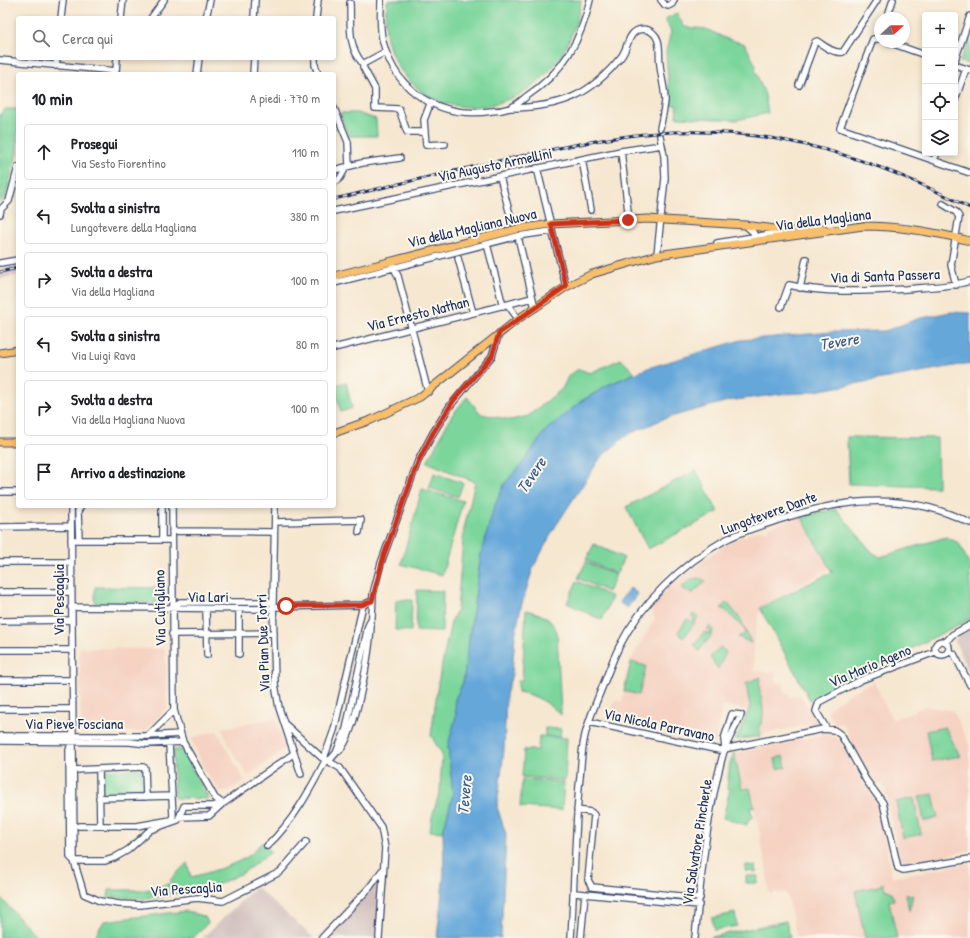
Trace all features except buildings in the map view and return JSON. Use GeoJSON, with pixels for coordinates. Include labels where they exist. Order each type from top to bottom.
{"type":"FeatureCollection","features":[{"type":"Feature","properties":{"kind":"main road","name":"Via della Magliana Nuova"},"geometry":{"type":"LineString","coordinates":[[336,276],[392,265],[509,231],[661,220],[745,225],[790,231],[851,225],[857,227]]}},
{"type":"Feature","properties":{"kind":"main road","name":"Via della Magliana"},"geometry":{"type":"LineString","coordinates":[[336,432],[372,420],[411,402],[428,392],[499,333],[566,286],[605,269],[657,255],[752,240],[857,227],[896,227],[956,237],[970,241]]}},
{"type":"Feature","properties":{"kind":"main road"},"geometry":{"type":"LineString","coordinates":[[0,353],[16,350]]}},
{"type":"Feature","properties":{"kind":"main road"},"geometry":{"type":"LineString","coordinates":[[0,442],[16,442]]}},
{"type":"Feature","properties":{"kind":"street"},"geometry":{"type":"LineString","coordinates":[[61,16],[63,0]]}},
{"type":"Feature","properties":{"kind":"street"},"geometry":{"type":"LineString","coordinates":[[121,16],[123,0]]}},
{"type":"Feature","properties":{"kind":"street"},"geometry":{"type":"LineString","coordinates":[[152,16],[164,0]]}},
{"type":"Feature","properties":{"kind":"street"},"geometry":{"type":"LineString","coordinates":[[206,16],[210,0]]}},
{"type":"Feature","properties":{"kind":"street"},"geometry":{"type":"LineString","coordinates":[[254,16],[255,0]]}},
{"type":"Feature","properties":{"kind":"street"},"geometry":{"type":"LineString","coordinates":[[316,16],[318,0]]}},
{"type":"Feature","properties":{"kind":"street"},"geometry":{"type":"LineString","coordinates":[[381,0],[381,30],[385,52],[391,64],[408,88],[430,104],[465,113],[477,113],[511,108],[527,108],[572,98],[589,89],[601,80],[622,55],[633,33],[638,30],[645,30],[655,34],[659,44],[659,58],[665,97],[660,128]]}},
{"type":"Feature","properties":{"kind":"street"},"geometry":{"type":"LineString","coordinates":[[511,108],[547,81],[566,61],[579,38],[590,0]]}},
{"type":"Feature","properties":{"kind":"street"},"geometry":{"type":"LineString","coordinates":[[661,0],[668,6],[672,4],[674,0]]}},
{"type":"Feature","properties":{"kind":"street"},"geometry":{"type":"LineString","coordinates":[[799,85],[815,42],[817,41],[828,49],[839,53],[843,52],[876,0]]}},
{"type":"Feature","properties":{"kind":"street"},"geometry":{"type":"LineString","coordinates":[[889,12],[893,0]]}},
{"type":"Feature","properties":{"kind":"street"},"geometry":{"type":"LineString","coordinates":[[350,3],[351,44],[353,52],[363,64],[375,89],[375,108],[399,109],[407,132],[424,132]]}},
{"type":"Feature","properties":{"kind":"street"},"geometry":{"type":"LineString","coordinates":[[958,51],[970,16]]}},
{"type":"Feature","properties":{"kind":"street"},"geometry":{"type":"LineString","coordinates":[[874,39],[840,128],[970,173]]}},
{"type":"Feature","properties":{"kind":"street"},"geometry":{"type":"LineString","coordinates":[[905,48],[922,54]]}},
{"type":"Feature","properties":{"kind":"street"},"geometry":{"type":"LineString","coordinates":[[363,64],[385,52]]}},
{"type":"Feature","properties":{"kind":"street"},"geometry":{"type":"LineString","coordinates":[[0,60],[116,71],[118,60]]}},
{"type":"Feature","properties":{"kind":"street"},"geometry":{"type":"LineString","coordinates":[[56,66],[57,60]]}},
{"type":"Feature","properties":{"kind":"street"},"geometry":{"type":"LineString","coordinates":[[197,72],[199,60]]}},
{"type":"Feature","properties":{"kind":"street"},"geometry":{"type":"LineString","coordinates":[[253,72],[254,60]]}},
{"type":"Feature","properties":{"kind":"street"},"geometry":{"type":"LineString","coordinates":[[315,60],[317,72]]}},
{"type":"Feature","properties":{"kind":"street"},"geometry":{"type":"LineString","coordinates":[[958,66],[968,70],[958,93]]}},
{"type":"Feature","properties":{"kind":"street"},"geometry":{"type":"LineString","coordinates":[[430,104],[424,120],[426,145],[445,144]]}},
{"type":"Feature","properties":{"kind":"street"},"geometry":{"type":"LineString","coordinates":[[336,113],[348,142],[346,168],[336,181]]}},
{"type":"Feature","properties":{"kind":"street"},"geometry":{"type":"LineString","coordinates":[[657,255],[665,172],[660,136]]}},
{"type":"Feature","properties":{"kind":"street","name":"Via Augusto Armellini"},"geometry":{"type":"LineString","coordinates":[[336,211],[621,151],[662,146]]}},
{"type":"Feature","properties":{"kind":"street"},"geometry":{"type":"LineString","coordinates":[[621,151],[628,211]]}},
{"type":"Feature","properties":{"kind":"street"},"geometry":{"type":"LineString","coordinates":[[934,160],[936,156]]}},
{"type":"Feature","properties":{"kind":"street"},"geometry":{"type":"LineString","coordinates":[[336,170],[400,158]]}},
{"type":"Feature","properties":{"kind":"street"},"geometry":{"type":"LineString","coordinates":[[582,159],[591,210]]}},
{"type":"Feature","properties":{"kind":"street"},"geometry":{"type":"LineString","coordinates":[[537,168],[566,286]]}},
{"type":"Feature","properties":{"kind":"street"},"geometry":{"type":"LineString","coordinates":[[0,214],[2,209],[9,201],[16,175]]}},
{"type":"Feature","properties":{"kind":"street"},"geometry":{"type":"LineString","coordinates":[[500,177],[512,222]]}},
{"type":"Feature","properties":{"kind":"street"},"geometry":{"type":"LineString","coordinates":[[943,204],[959,215],[950,265],[956,285]]}},
{"type":"Feature","properties":{"kind":"street","name":"Via della Magliana"},"geometry":{"type":"LineString","coordinates":[[745,225],[753,232],[752,240],[790,231]]}},
{"type":"Feature","properties":{"kind":"street"},"geometry":{"type":"LineString","coordinates":[[519,241],[535,308]]}},
{"type":"Feature","properties":{"kind":"street"},"geometry":{"type":"LineString","coordinates":[[488,248],[505,306],[518,320]]}},
{"type":"Feature","properties":{"kind":"street"},"geometry":{"type":"LineString","coordinates":[[458,258],[473,313]]}},
{"type":"Feature","properties":{"kind":"street"},"geometry":{"type":"LineString","coordinates":[[0,263],[16,260]]}},
{"type":"Feature","properties":{"kind":"street"},"geometry":{"type":"LineString","coordinates":[[800,288],[806,260]]}},
{"type":"Feature","properties":{"kind":"street"},"geometry":{"type":"LineString","coordinates":[[392,265],[428,392]]}},
{"type":"Feature","properties":{"kind":"street","name":"Via della Magliana Nuova"},"geometry":{"type":"LineString","coordinates":[[336,282],[392,265]]}},
{"type":"Feature","properties":{"kind":"street","name":"Via di Santa Passera"},"geometry":{"type":"LineString","coordinates":[[781,307],[789,285],[800,288],[838,292],[956,285],[970,281]]}},
{"type":"Feature","properties":{"kind":"street","name":"Via Ernesto Nathan"},"geometry":{"type":"LineString","coordinates":[[336,347],[532,298]]}},
{"type":"Feature","properties":{"kind":"street"},"geometry":{"type":"LineString","coordinates":[[326,760],[336,754],[347,725],[368,626],[372,617],[372,601],[384,555],[426,446],[454,400],[492,356],[499,333]]}},
{"type":"Feature","properties":{"kind":"street"},"geometry":{"type":"LineString","coordinates":[[0,492],[16,492]]}},
{"type":"Feature","properties":{"kind":"street","name":"Lungotevere Dante"},"geometry":{"type":"LineString","coordinates":[[571,938],[577,810],[583,745],[589,722],[613,660],[637,618],[673,579],[726,540],[747,530],[818,507],[863,501],[909,503],[928,506],[970,523]]}},
{"type":"Feature","properties":{"kind":"street","name":"Via Pescaglia"},"geometry":{"type":"LineString","coordinates":[[71,508],[74,861],[84,894],[100,901],[115,904],[140,905],[188,898],[221,901],[280,872],[306,842]]}},
{"type":"Feature","properties":{"kind":"street"},"geometry":{"type":"LineString","coordinates":[[79,540],[78,511],[80,508]]}},
{"type":"Feature","properties":{"kind":"street"},"geometry":{"type":"LineString","coordinates":[[162,508],[162,540]]}},
{"type":"Feature","properties":{"kind":"street","name":"Via Cutigliano"},"geometry":{"type":"LineString","coordinates":[[172,508],[172,634],[174,710],[183,742],[215,798],[222,803]]}},
{"type":"Feature","properties":{"kind":"street","name":"Via Pian Due Torri"},"geometry":{"type":"LineString","coordinates":[[275,508],[273,606],[276,692],[279,708],[293,754],[302,774]]}},
{"type":"Feature","properties":{"kind":"street"},"geometry":{"type":"LineString","coordinates":[[275,522],[360,520],[359,532]]}},
{"type":"Feature","properties":{"kind":"street"},"geometry":{"type":"LineString","coordinates":[[0,527],[71,526]]}},
{"type":"Feature","properties":{"kind":"street"},"geometry":{"type":"LineString","coordinates":[[172,531],[274,532]]}},
{"type":"Feature","properties":{"kind":"street"},"geometry":{"type":"LineString","coordinates":[[71,540],[172,540]]}},
{"type":"Feature","properties":{"kind":"street"},"geometry":{"type":"LineString","coordinates":[[0,562],[71,562]]}},
{"type":"Feature","properties":{"kind":"street"},"geometry":{"type":"LineString","coordinates":[[0,592],[71,592]]}},
{"type":"Feature","properties":{"kind":"street"},"geometry":{"type":"LineString","coordinates":[[172,608],[180,602],[273,606],[362,605],[372,601]]}},
{"type":"Feature","properties":{"kind":"street"},"geometry":{"type":"LineString","coordinates":[[268,846],[291,820],[317,779],[326,760],[362,605]]}},
{"type":"Feature","properties":{"kind":"street","name":"Via Lari"},"geometry":{"type":"LineString","coordinates":[[71,608],[172,608],[238,610],[273,606]]}},
{"type":"Feature","properties":{"kind":"street"},"geometry":{"type":"LineString","coordinates":[[206,610],[207,655]]}},
{"type":"Feature","properties":{"kind":"street"},"geometry":{"type":"LineString","coordinates":[[238,610],[239,654]]}},
{"type":"Feature","properties":{"kind":"street"},"geometry":{"type":"LineString","coordinates":[[0,621],[71,620]]}},
{"type":"Feature","properties":{"kind":"street"},"geometry":{"type":"LineString","coordinates":[[946,642],[952,635],[970,626]]}},
{"type":"Feature","properties":{"kind":"street"},"geometry":{"type":"LineString","coordinates":[[172,634],[274,633]]}},
{"type":"Feature","properties":{"kind":"street"},"geometry":{"type":"LineString","coordinates":[[941,641],[946,642],[949,646],[948,651],[946,654],[941,656],[935,652],[934,647],[936,643],[941,641]]}},
{"type":"Feature","properties":{"kind":"street"},"geometry":{"type":"LineString","coordinates":[[0,650],[72,650]]}},
{"type":"Feature","properties":{"kind":"street"},"geometry":{"type":"LineString","coordinates":[[948,651],[954,654],[970,685]]}},
{"type":"Feature","properties":{"kind":"street","name":"Via Mario Ageno"},"geometry":{"type":"LineString","coordinates":[[826,728],[816,711],[819,702],[861,680],[935,652]]}},
{"type":"Feature","properties":{"kind":"street"},"geometry":{"type":"LineString","coordinates":[[0,680],[72,680]]}},
{"type":"Feature","properties":{"kind":"street"},"geometry":{"type":"LineString","coordinates":[[0,709],[72,709]]}},
{"type":"Feature","properties":{"kind":"street"},"geometry":{"type":"LineString","coordinates":[[148,736],[174,710]]}},
{"type":"Feature","properties":{"kind":"street"},"geometry":{"type":"LineString","coordinates":[[732,714],[741,715],[730,739],[725,750],[724,739],[732,714]]}},
{"type":"Feature","properties":{"kind":"street","name":"Via Nicola Parravano"},"geometry":{"type":"LineString","coordinates":[[589,722],[725,750]]}},
{"type":"Feature","properties":{"kind":"street"},"geometry":{"type":"LineString","coordinates":[[285,725],[326,760],[340,768],[381,827],[385,848],[379,938]]}},
{"type":"Feature","properties":{"kind":"street"},"geometry":{"type":"LineString","coordinates":[[725,750],[826,728],[836,730],[843,737],[866,780],[883,803],[898,868],[903,870],[970,859]]}},
{"type":"Feature","properties":{"kind":"street","name":"Via Pieve Fosciana"},"geometry":{"type":"LineString","coordinates":[[0,741],[180,734]]}},
{"type":"Feature","properties":{"kind":"street","name":"Via Pieve Fosciana"},"geometry":{"type":"LineString","coordinates":[[0,736],[146,744],[169,744],[183,742]]}},
{"type":"Feature","properties":{"kind":"street","name":"Via Pescaglia"},"geometry":{"type":"LineString","coordinates":[[72,739],[69,750],[70,857],[74,861]]}},
{"type":"Feature","properties":{"kind":"street"},"geometry":{"type":"LineString","coordinates":[[79,826],[137,826],[169,821],[173,816],[169,744]]}},
{"type":"Feature","properties":{"kind":"street","name":"Via Salvatore Pincherle"},"geometry":{"type":"LineString","coordinates":[[695,938],[708,831],[725,750]]}},
{"type":"Feature","properties":{"kind":"street"},"geometry":{"type":"LineString","coordinates":[[180,816],[209,816],[222,803],[293,754]]}},
{"type":"Feature","properties":{"kind":"street"},"geometry":{"type":"LineString","coordinates":[[74,770],[145,768],[146,797]]}},
{"type":"Feature","properties":{"kind":"street"},"geometry":{"type":"LineString","coordinates":[[99,769],[100,826]]}},
{"type":"Feature","properties":{"kind":"street"},"geometry":{"type":"LineString","coordinates":[[99,798],[172,796]]}},
{"type":"Feature","properties":{"kind":"street"},"geometry":{"type":"LineString","coordinates":[[74,861],[105,861],[114,858],[128,850],[150,830],[171,823],[180,816],[184,806],[213,806],[222,803]]}},
{"type":"Feature","properties":{"kind":"street"},"geometry":{"type":"LineString","coordinates":[[577,810],[591,812],[594,815],[588,880],[591,886],[595,888],[700,898]]}},
{"type":"Feature","properties":{"kind":"street"},"geometry":{"type":"LineString","coordinates":[[322,938],[370,887],[384,869]]}},
{"type":"Feature","properties":{"kind":"street"},"geometry":{"type":"LineString","coordinates":[[574,893],[699,905]]}},
{"type":"Feature","properties":{"kind":"street"},"geometry":{"type":"LineString","coordinates":[[649,900],[650,893]]}},
{"type":"Feature","properties":{"kind":"street"},"geometry":{"type":"LineString","coordinates":[[581,938],[585,894]]}},
{"type":"Feature","properties":{"kind":"shaded area"},"geometry":{"type":"Polygon","coordinates":[[[16,265],[16,275],[0,279],[0,269],[16,265]]]}},
{"type":"Feature","properties":{"kind":"shaded area"},"geometry":{"type":"Polygon","coordinates":[[[801,516],[830,568],[760,608],[754,640],[754,671],[768,673],[775,670],[777,683],[783,682],[785,694],[789,694],[790,697],[800,695],[819,725],[814,726],[811,724],[736,740],[749,710],[722,706],[715,743],[609,717],[615,700],[622,702],[630,661],[655,619],[651,609],[669,587],[720,548],[742,536],[747,537],[747,535],[760,530],[768,530],[770,527],[801,516]]]}},
{"type":"Feature","properties":{"kind":"shaded area"},"geometry":{"type":"Polygon","coordinates":[[[970,630],[970,673],[955,642],[957,636],[970,630]]]}},
{"type":"Feature","properties":{"kind":"shaded area"},"geometry":{"type":"Polygon","coordinates":[[[79,648],[165,649],[167,708],[145,732],[81,731],[79,648]]]}},
{"type":"Feature","properties":{"kind":"shaded area"},"geometry":{"type":"Polygon","coordinates":[[[874,682],[892,719],[908,714],[925,706],[953,711],[970,746],[970,850],[901,865],[884,784],[875,785],[863,767],[843,723],[835,725],[827,710],[848,694],[874,682]]]}},
{"type":"Feature","properties":{"kind":"shaded area"},"geometry":{"type":"Polygon","coordinates":[[[275,718],[286,748],[248,776],[229,746],[222,728],[275,718]]]}},
{"type":"Feature","properties":{"kind":"shaded area"},"geometry":{"type":"Polygon","coordinates":[[[217,731],[245,781],[225,792],[219,791],[205,771],[191,738],[217,731]]]}},
{"type":"Feature","properties":{"kind":"shaded area"},"geometry":{"type":"Polygon","coordinates":[[[825,734],[835,737],[840,741],[860,778],[877,803],[892,877],[970,863],[970,938],[797,938],[786,892],[769,894],[766,866],[750,788],[742,789],[734,753],[825,734]]]}},
{"type":"Feature","properties":{"kind":"shaded area"},"geometry":{"type":"Polygon","coordinates":[[[371,881],[386,883],[381,938],[318,938],[371,881]]]}},
{"type":"Feature","properties":{"kind":"shaded area"},"geometry":{"type":"Polygon","coordinates":[[[256,887],[314,938],[202,938],[256,887]]]}},
{"type":"Feature","properties":{"kind":"green space"},"geometry":{"type":"Polygon","coordinates":[[[388,0],[581,0],[578,17],[565,50],[555,64],[539,81],[520,94],[499,103],[478,107],[456,106],[435,99],[416,87],[400,69],[391,53],[386,36],[385,18],[388,0]]]}},
{"type":"Feature","properties":{"kind":"green space"},"geometry":{"type":"Polygon","coordinates":[[[677,13],[684,27],[706,29],[727,39],[745,44],[756,66],[755,70],[765,95],[768,113],[737,120],[676,117],[677,105],[670,105],[666,51],[671,32],[665,19],[677,13]]]}},
{"type":"Feature","properties":{"kind":"green space"},"geometry":{"type":"Polygon","coordinates":[[[970,36],[970,64],[960,62],[970,36]]]}},
{"type":"Feature","properties":{"kind":"green space"},"geometry":{"type":"Polygon","coordinates":[[[6,109],[16,109],[16,157],[5,198],[0,203],[0,114],[6,109]]]}},
{"type":"Feature","properties":{"kind":"green space"},"geometry":{"type":"Polygon","coordinates":[[[357,113],[376,119],[377,136],[348,136],[340,114],[357,113]]]}},
{"type":"Feature","properties":{"kind":"green space"},"geometry":{"type":"Polygon","coordinates":[[[621,359],[635,373],[608,385],[580,402],[505,483],[481,554],[463,683],[455,699],[456,716],[448,746],[453,794],[443,832],[430,831],[432,817],[440,791],[442,754],[431,736],[438,683],[451,622],[457,610],[464,529],[475,482],[427,462],[452,415],[467,397],[481,414],[511,420],[528,416],[562,389],[569,375],[579,369],[590,373],[621,359]]]}},
{"type":"Feature","properties":{"kind":"green space"},"geometry":{"type":"Polygon","coordinates":[[[346,382],[352,408],[341,412],[336,393],[336,384],[346,382]]]}},
{"type":"Feature","properties":{"kind":"green space"},"geometry":{"type":"Polygon","coordinates":[[[847,437],[937,438],[938,487],[849,484],[847,437]]]}},
{"type":"Feature","properties":{"kind":"green space"},"geometry":{"type":"Polygon","coordinates":[[[696,470],[718,512],[648,549],[626,507],[696,470]]]}},
{"type":"Feature","properties":{"kind":"green space"},"geometry":{"type":"Polygon","coordinates":[[[434,473],[463,483],[458,497],[429,488],[434,473]]]}},
{"type":"Feature","properties":{"kind":"green space"},"geometry":{"type":"Polygon","coordinates":[[[422,489],[463,501],[442,575],[401,564],[422,489]]]}},
{"type":"Feature","properties":{"kind":"green space"},"geometry":{"type":"Polygon","coordinates":[[[836,509],[872,552],[880,557],[946,537],[959,543],[970,566],[970,619],[810,700],[760,608],[832,572],[801,516],[836,509]]]}},
{"type":"Feature","properties":{"kind":"green space"},"geometry":{"type":"Polygon","coordinates":[[[594,544],[624,558],[616,574],[586,560],[594,544]]]}},
{"type":"Feature","properties":{"kind":"green space"},"geometry":{"type":"Polygon","coordinates":[[[586,562],[616,575],[608,592],[578,578],[586,562]]]}},
{"type":"Feature","properties":{"kind":"green space"},"geometry":{"type":"Polygon","coordinates":[[[699,578],[706,581],[692,594],[681,588],[691,579],[699,578]]]}},
{"type":"Feature","properties":{"kind":"green space"},"geometry":{"type":"Polygon","coordinates":[[[577,581],[612,597],[602,620],[567,603],[577,581]]]}},
{"type":"Feature","properties":{"kind":"green space"},"geometry":{"type":"Polygon","coordinates":[[[95,587],[163,588],[163,603],[95,603],[95,587]]]}},
{"type":"Feature","properties":{"kind":"green space"},"geometry":{"type":"Polygon","coordinates":[[[417,590],[443,591],[442,632],[416,631],[417,590]]]}},
{"type":"Feature","properties":{"kind":"green space"},"geometry":{"type":"Polygon","coordinates":[[[396,600],[412,600],[411,631],[395,630],[396,600]]]}},
{"type":"Feature","properties":{"kind":"green space"},"geometry":{"type":"Polygon","coordinates":[[[727,602],[741,620],[751,643],[738,637],[745,634],[745,630],[725,610],[721,608],[727,602]]]}},
{"type":"Feature","properties":{"kind":"green space"},"geometry":{"type":"Polygon","coordinates":[[[526,610],[545,617],[552,623],[557,632],[561,715],[541,700],[518,692],[518,681],[522,680],[526,610]]]}},
{"type":"Feature","properties":{"kind":"green space"},"geometry":{"type":"Polygon","coordinates":[[[693,614],[698,616],[695,623],[683,638],[678,632],[687,619],[693,622],[694,618],[691,616],[693,614]]]}},
{"type":"Feature","properties":{"kind":"green space"},"geometry":{"type":"Polygon","coordinates":[[[711,626],[714,629],[711,636],[699,651],[694,644],[704,632],[709,634],[711,631],[707,629],[711,626]]]}},
{"type":"Feature","properties":{"kind":"green space"},"geometry":{"type":"Polygon","coordinates":[[[720,647],[726,652],[718,669],[710,657],[720,647]]]}},
{"type":"Feature","properties":{"kind":"green space"},"geometry":{"type":"Polygon","coordinates":[[[631,662],[646,666],[639,695],[624,691],[631,662]]]}},
{"type":"Feature","properties":{"kind":"green space"},"geometry":{"type":"Polygon","coordinates":[[[761,677],[759,688],[763,717],[761,724],[759,725],[761,736],[736,740],[750,707],[746,683],[761,677]]]}},
{"type":"Feature","properties":{"kind":"green space"},"geometry":{"type":"Polygon","coordinates":[[[945,727],[960,756],[932,761],[926,731],[945,727]]]}},
{"type":"Feature","properties":{"kind":"green space"},"geometry":{"type":"Polygon","coordinates":[[[545,728],[561,729],[560,737],[545,736],[545,728]]]}},
{"type":"Feature","properties":{"kind":"green space"},"geometry":{"type":"Polygon","coordinates":[[[539,736],[567,738],[565,780],[522,777],[524,750],[538,750],[539,736]]]}},
{"type":"Feature","properties":{"kind":"green space"},"geometry":{"type":"Polygon","coordinates":[[[173,750],[182,750],[209,799],[174,798],[173,750]]]}},
{"type":"Feature","properties":{"kind":"green space"},"geometry":{"type":"Polygon","coordinates":[[[734,753],[742,789],[750,788],[754,807],[750,808],[753,817],[748,820],[747,825],[723,818],[730,789],[727,788],[730,763],[734,753]]]}},
{"type":"Feature","properties":{"kind":"green space"},"geometry":{"type":"Polygon","coordinates":[[[783,756],[786,767],[777,769],[775,759],[783,756]]]}},
{"type":"Feature","properties":{"kind":"green space"},"geometry":{"type":"Polygon","coordinates":[[[142,769],[143,794],[103,795],[102,770],[142,769]]]}},
{"type":"Feature","properties":{"kind":"green space"},"geometry":{"type":"Polygon","coordinates":[[[522,779],[564,782],[562,810],[520,807],[522,779]]]}},
{"type":"Feature","properties":{"kind":"green space"},"geometry":{"type":"Polygon","coordinates":[[[933,794],[938,818],[924,821],[919,797],[933,794]]]}},
{"type":"Feature","properties":{"kind":"green space"},"geometry":{"type":"Polygon","coordinates":[[[914,798],[921,834],[903,838],[896,802],[914,798]]]}},
{"type":"Feature","properties":{"kind":"green space"},"geometry":{"type":"Polygon","coordinates":[[[262,842],[271,852],[244,872],[213,887],[197,887],[166,896],[147,898],[108,897],[109,890],[146,890],[172,883],[170,880],[187,863],[191,877],[225,867],[250,855],[262,842]]]}},
{"type":"Feature","properties":{"kind":"green space"},"geometry":{"type":"Polygon","coordinates":[[[746,865],[756,866],[756,872],[745,871],[746,865]]]}},
{"type":"Feature","properties":{"kind":"green space"},"geometry":{"type":"Polygon","coordinates":[[[746,876],[758,876],[757,883],[746,883],[746,876]]]}},
{"type":"Feature","properties":{"kind":"green space"},"geometry":{"type":"Polygon","coordinates":[[[883,883],[885,890],[892,892],[894,900],[889,901],[897,938],[865,938],[855,891],[879,886],[883,883]]]}},
{"type":"Feature","properties":{"kind":"green space"},"geometry":{"type":"Polygon","coordinates":[[[906,894],[913,895],[909,911],[906,894]]]}},
{"type":"Feature","properties":{"kind":"green space"},"geometry":{"type":"Polygon","coordinates":[[[0,897],[37,938],[0,938],[0,897]]]}},
{"type":"Feature","properties":{"kind":"green space"},"geometry":{"type":"Polygon","coordinates":[[[186,911],[205,917],[208,923],[193,938],[94,938],[104,921],[186,911]]]}},
{"type":"Feature","properties":{"kind":"green space"},"geometry":{"type":"Polygon","coordinates":[[[735,913],[737,926],[714,930],[712,918],[735,913]]]}},
{"type":"Feature","properties":{"kind":"green space"},"geometry":{"type":"Polygon","coordinates":[[[786,921],[790,938],[711,938],[711,937],[786,921]]]}},
{"type":"Feature","properties":{"kind":"water","name":"Tevere"},"geometry":{"type":"Polygon","coordinates":[[[950,312],[970,313],[970,365],[965,364],[804,393],[781,394],[728,401],[663,419],[627,435],[601,457],[555,527],[533,568],[521,607],[515,635],[512,674],[506,695],[504,750],[497,807],[506,834],[501,938],[437,938],[444,872],[443,832],[453,794],[448,746],[456,716],[455,699],[463,683],[481,554],[494,507],[505,483],[522,464],[545,431],[580,402],[608,385],[648,368],[741,340],[832,332],[885,331],[917,319],[950,312]]]}},
{"type":"Feature","properties":{"kind":"water"},"geometry":{"type":"Polygon","coordinates":[[[630,588],[638,594],[627,608],[619,602],[630,588]]]}},
{"type":"Feature","properties":{"kind":"railway"},"geometry":{"type":"LineString","coordinates":[[336,199],[506,159],[602,140],[655,133],[713,132],[752,135],[790,141],[827,150],[863,161],[899,175],[970,208]]}},
{"type":"Feature","properties":{"kind":"railway"},"geometry":{"type":"LineString","coordinates":[[0,272],[16,268]]}},
{"type":"Feature","properties":{"kind":"route"},"geometry":{"type":"LineString","coordinates":[[286,606],[362,605],[372,601],[381,563],[411,479],[418,462],[441,419],[454,400],[485,366],[492,356],[499,333],[566,286],[551,224],[628,220]]}}]}
